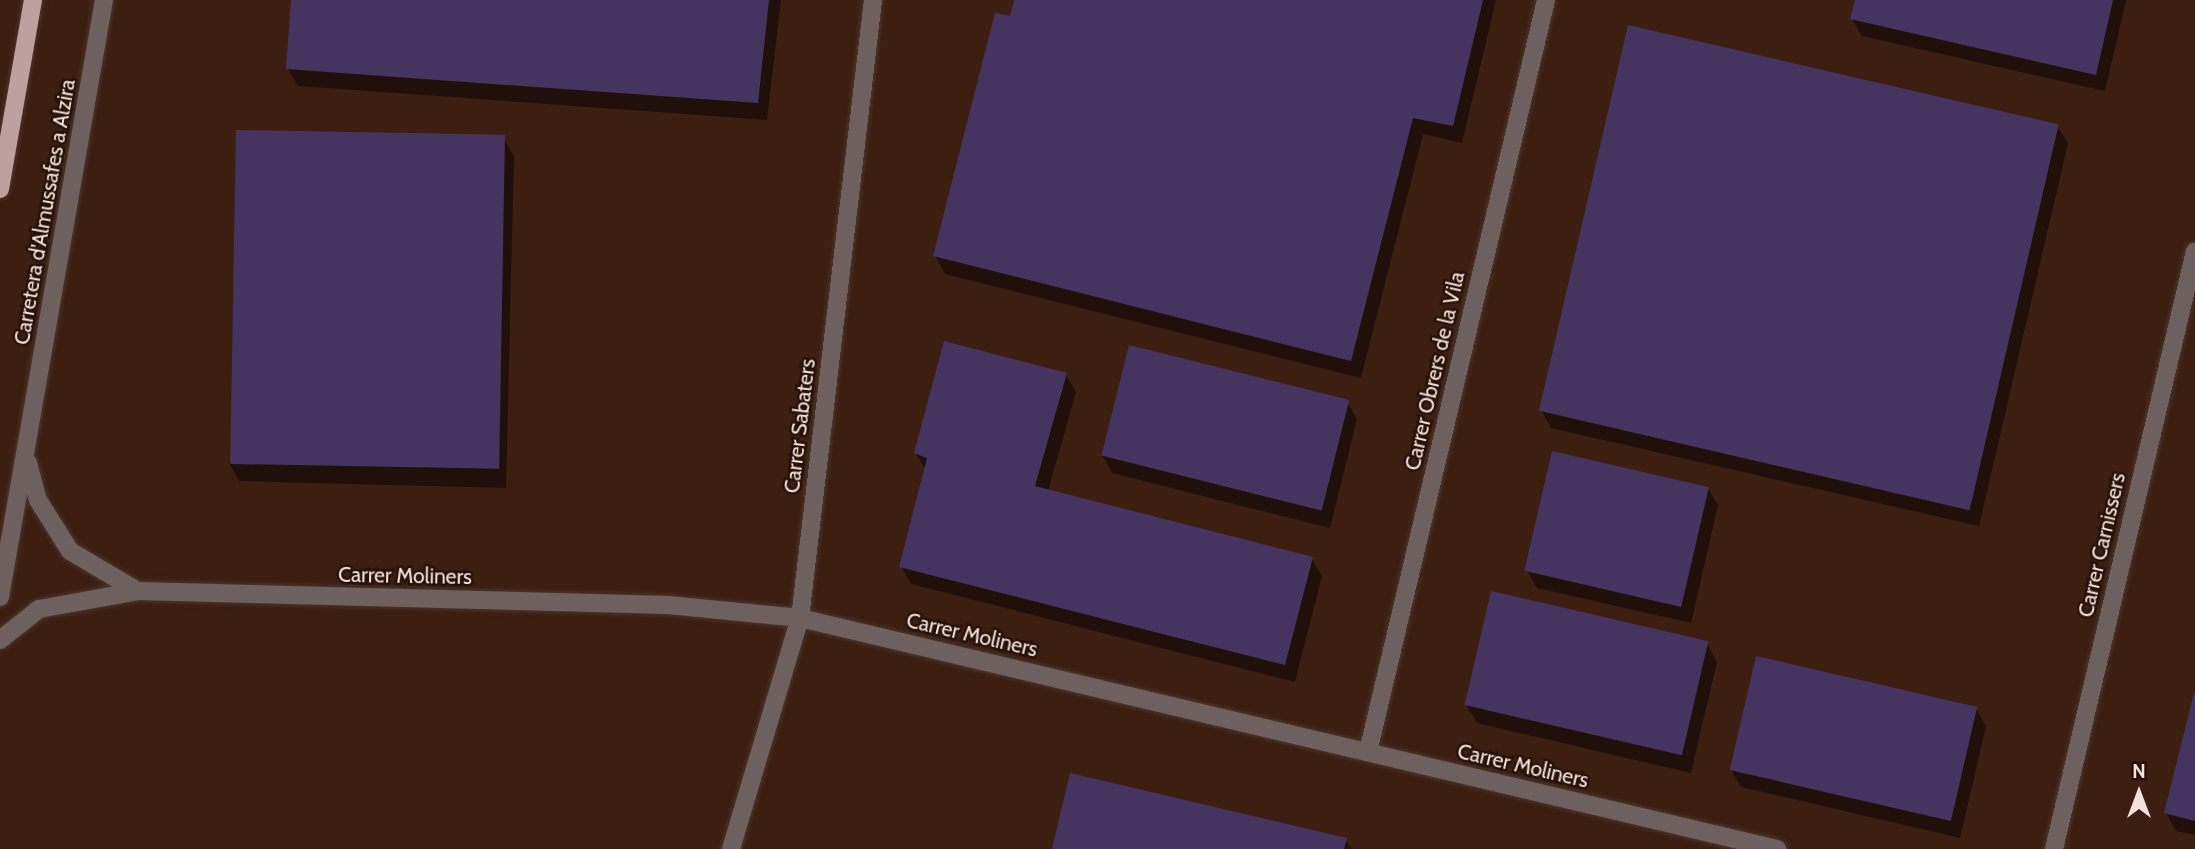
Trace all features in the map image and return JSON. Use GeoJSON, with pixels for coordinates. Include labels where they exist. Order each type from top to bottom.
{"type":"FeatureCollection","features":[{"type":"Feature","properties":{"kind":"main road"},"geometry":{"type":"LineString","coordinates":[[0,188],[33,0]]}},
{"type":"Feature","properties":{"kind":"street","name":"Carretera d'Almussafes a Alzira"},"geometry":{"type":"LineString","coordinates":[[0,597],[104,0]]}},
{"type":"Feature","properties":{"kind":"street","name":"Carrer Sabaters"},"geometry":{"type":"LineString","coordinates":[[731,849],[800,618],[873,0]]}},
{"type":"Feature","properties":{"kind":"street","name":"Carrer Obrers de la Vila"},"geometry":{"type":"LineString","coordinates":[[1368,752],[1546,0]]}},
{"type":"Feature","properties":{"kind":"street","name":"Carrer Carnissers"},"geometry":{"type":"LineString","coordinates":[[2054,849],[2195,251]]}},
{"type":"Feature","properties":{"kind":"street","name":"Carrer Moliners"},"geometry":{"type":"LineString","coordinates":[[26,455],[38,500],[70,551],[105,578],[139,591]]}},
{"type":"Feature","properties":{"kind":"street","name":"Carrer Moliners"},"geometry":{"type":"LineString","coordinates":[[0,640],[39,609],[139,591],[668,605],[800,618],[1777,849]]}},
{"type":"Feature","properties":{"kind":"shaded area"},"geometry":{"type":"Polygon","coordinates":[[[0,0],[2195,0],[2195,849],[0,849],[0,0]]]}},
{"type":"Feature","properties":{"kind":"building"},"geometry":{"type":"Polygon","coordinates":[[[291,0],[769,0],[758,103],[286,69],[291,0]]]}},
{"type":"Feature","properties":{"kind":"building"},"geometry":{"type":"Polygon","coordinates":[[[1014,0],[1483,0],[1453,126],[1413,118],[1351,361],[933,256],[995,13],[1010,16],[1014,0]]]}},
{"type":"Feature","properties":{"kind":"building"},"geometry":{"type":"Polygon","coordinates":[[[1855,0],[2113,0],[2096,75],[1850,19],[1855,0]]]}},
{"type":"Feature","properties":{"kind":"building"},"geometry":{"type":"Polygon","coordinates":[[[1628,25],[2059,124],[1970,510],[1539,411],[1628,25]]]}},
{"type":"Feature","properties":{"kind":"building"},"geometry":{"type":"Polygon","coordinates":[[[236,130],[505,135],[499,469],[230,464],[236,130]]]}},
{"type":"Feature","properties":{"kind":"building"},"geometry":{"type":"Polygon","coordinates":[[[944,341],[1067,373],[1035,486],[1313,557],[1285,665],[899,567],[927,458],[914,453],[944,341]]]}},
{"type":"Feature","properties":{"kind":"building"},"geometry":{"type":"Polygon","coordinates":[[[1129,345],[1349,400],[1322,511],[1101,456],[1129,345]]]}},
{"type":"Feature","properties":{"kind":"building"},"geometry":{"type":"Polygon","coordinates":[[[1552,451],[1709,487],[1681,607],[1524,571],[1552,451]]]}},
{"type":"Feature","properties":{"kind":"building"},"geometry":{"type":"Polygon","coordinates":[[[1491,591],[1708,641],[1682,755],[1465,705],[1491,591]]]}},
{"type":"Feature","properties":{"kind":"building"},"geometry":{"type":"Polygon","coordinates":[[[1756,656],[1977,707],[1951,821],[1730,770],[1756,656]]]}},
{"type":"Feature","properties":{"kind":"building"},"geometry":{"type":"Polygon","coordinates":[[[2195,693],[2195,821],[2164,813],[2195,693]]]}},
{"type":"Feature","properties":{"kind":"building"},"geometry":{"type":"Polygon","coordinates":[[[1070,773],[1347,838],[1344,849],[1052,849],[1070,773]]]}}]}
